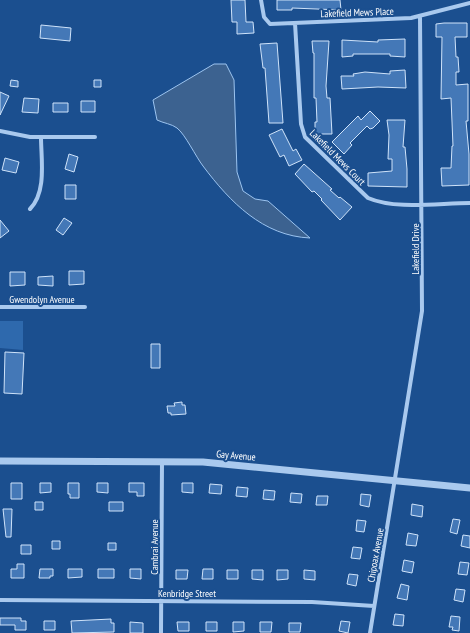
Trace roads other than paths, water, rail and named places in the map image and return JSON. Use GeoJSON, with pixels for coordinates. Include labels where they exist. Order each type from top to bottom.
{"type":"FeatureCollection","features":[{"type":"Feature","properties":{"kind":"street","name":"Lakefield Mews Place"},"geometry":{"type":"LineString","coordinates":[[261,0],[264,17],[268,23],[411,18],[470,3]]}},
{"type":"Feature","properties":{"kind":"street","name":"Lakefield Drive"},"geometry":{"type":"LineString","coordinates":[[396,481],[422,311],[420,16]]}},
{"type":"Feature","properties":{"kind":"street","name":"Lakefield Mews Court"},"geometry":{"type":"LineString","coordinates":[[295,23],[300,124],[305,137],[368,198],[378,202],[394,204],[470,202]]}},
{"type":"Feature","properties":{"kind":"street"},"geometry":{"type":"LineString","coordinates":[[0,130],[30,137],[95,137]]}},
{"type":"Feature","properties":{"kind":"street"},"geometry":{"type":"LineString","coordinates":[[30,209],[36,203],[40,187],[41,137]]}},
{"type":"Feature","properties":{"kind":"street","name":"Gwendolyn Avenue"},"geometry":{"type":"LineString","coordinates":[[0,307],[85,308]]}},
{"type":"Feature","properties":{"kind":"street","name":"Gay Avenue"},"geometry":{"type":"LineString","coordinates":[[0,461],[162,461],[228,464],[470,488]]}},
{"type":"Feature","properties":{"kind":"street","name":"Cambrai Avenue"},"geometry":{"type":"LineString","coordinates":[[161,633],[162,461]]}},
{"type":"Feature","properties":{"kind":"street","name":"Chipoax Avenue"},"geometry":{"type":"LineString","coordinates":[[370,633],[396,481]]}},
{"type":"Feature","properties":{"kind":"street","name":"Kenbridge Street"},"geometry":{"type":"LineString","coordinates":[[0,600],[312,602],[374,606]]}}]}
